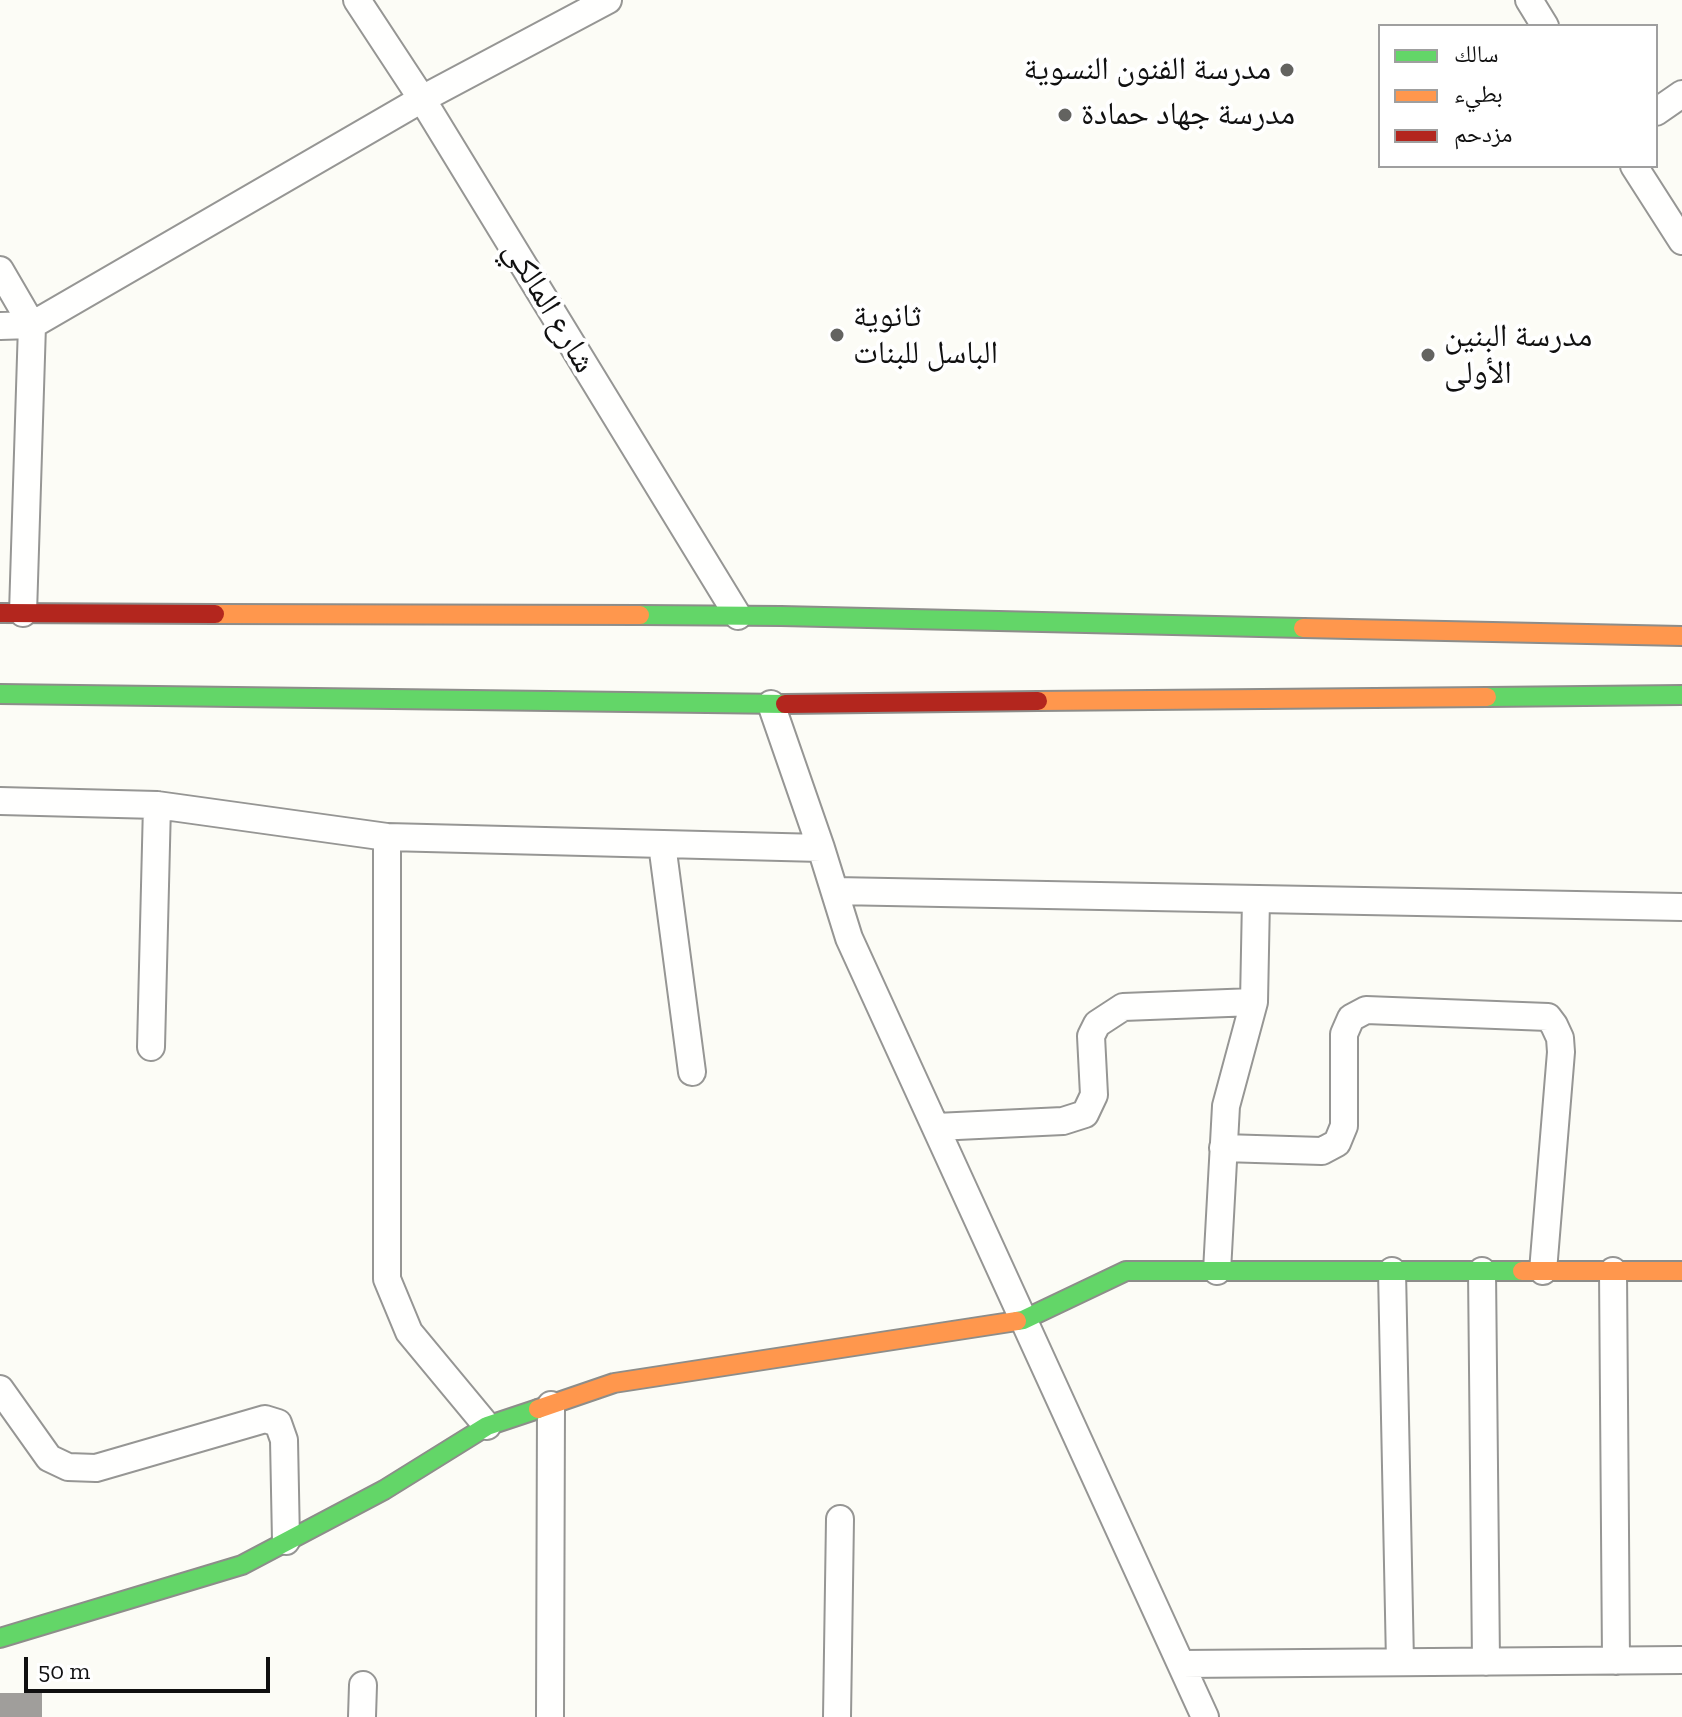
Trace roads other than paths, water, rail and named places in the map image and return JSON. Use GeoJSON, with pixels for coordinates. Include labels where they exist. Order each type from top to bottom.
{"type":"FeatureCollection","features":[{"type":"Feature","properties":{"kind":"main road"},"geometry":{"type":"LineString","coordinates":[[11,613],[738,616],[1682,636]]}},
{"type":"Feature","properties":{"kind":"main road"},"geometry":{"type":"LineString","coordinates":[[0,694],[771,704],[1682,695]]}},
{"type":"Feature","properties":{"kind":"main road"},"geometry":{"type":"LineString","coordinates":[[0,1638],[242,1565],[384,1490],[487,1426],[614,1383],[1023,1320],[1126,1271],[1682,1271]]}},
{"type":"Feature","properties":{"kind":"street","name":"شارع المالكي"},"geometry":{"type":"LineString","coordinates":[[357,0],[422,99],[738,616]]}},
{"type":"Feature","properties":{"kind":"street"},"geometry":{"type":"LineString","coordinates":[[0,326],[32,325],[422,99],[608,0]]}},
{"type":"Feature","properties":{"kind":"street"},"geometry":{"type":"LineString","coordinates":[[1529,0],[1544,24]]}},
{"type":"Feature","properties":{"kind":"street"},"geometry":{"type":"LineString","coordinates":[[1658,111],[1682,94]]}},
{"type":"Feature","properties":{"kind":"street"},"geometry":{"type":"LineString","coordinates":[[1635,168],[1682,241]]}},
{"type":"Feature","properties":{"kind":"street"},"geometry":{"type":"LineString","coordinates":[[0,270],[32,325],[11,613]]}},
{"type":"Feature","properties":{"kind":"street"},"geometry":{"type":"LineString","coordinates":[[771,704],[849,938],[1205,1717]]}},
{"type":"Feature","properties":{"kind":"street"},"geometry":{"type":"LineString","coordinates":[[0,801],[157,805],[387,837],[821,848]]}},
{"type":"Feature","properties":{"kind":"street"},"geometry":{"type":"LineString","coordinates":[[151,1047],[157,805]]}},
{"type":"Feature","properties":{"kind":"street"},"geometry":{"type":"LineString","coordinates":[[387,837],[387,1279],[409,1332],[487,1426]]}},
{"type":"Feature","properties":{"kind":"street"},"geometry":{"type":"LineString","coordinates":[[662,844],[692,1072]]}},
{"type":"Feature","properties":{"kind":"street"},"geometry":{"type":"LineString","coordinates":[[835,891],[1682,907]]}},
{"type":"Feature","properties":{"kind":"street"},"geometry":{"type":"LineString","coordinates":[[1217,1271],[1226,1106],[1254,1002],[1256,899]]}},
{"type":"Feature","properties":{"kind":"street"},"geometry":{"type":"LineString","coordinates":[[936,1127],[1063,1121],[1085,1114],[1094,1095],[1091,1036],[1097,1024],[1123,1007],[1254,1002]]}},
{"type":"Feature","properties":{"kind":"street"},"geometry":{"type":"LineString","coordinates":[[1223,1148],[1322,1151],[1337,1143],[1344,1126],[1344,1034],[1351,1018],[1366,1010],[1548,1017],[1560,1038],[1561,1052],[1543,1271]]}},
{"type":"Feature","properties":{"kind":"street"},"geometry":{"type":"LineString","coordinates":[[1392,1271],[1400,1662]]}},
{"type":"Feature","properties":{"kind":"street"},"geometry":{"type":"LineString","coordinates":[[1482,1271],[1486,1662]]}},
{"type":"Feature","properties":{"kind":"street"},"geometry":{"type":"LineString","coordinates":[[1613,1271],[1616,1661]]}},
{"type":"Feature","properties":{"kind":"street"},"geometry":{"type":"LineString","coordinates":[[0,1389],[49,1458],[68,1467],[96,1468],[265,1419],[278,1423],[284,1440],[286,1541]]}},
{"type":"Feature","properties":{"kind":"street"},"geometry":{"type":"LineString","coordinates":[[550,1717],[551,1405]]}},
{"type":"Feature","properties":{"kind":"street"},"geometry":{"type":"LineString","coordinates":[[837,1717],[840,1519]]}},
{"type":"Feature","properties":{"kind":"street"},"geometry":{"type":"LineString","coordinates":[[1181,1664],[1682,1660]]}},
{"type":"Feature","properties":{"kind":"street"},"geometry":{"type":"LineString","coordinates":[[362,1717],[363,1685]]}},
{"type":"Feature","properties":{"kind":"place","name":"مدرسة الفنون النسوية"},"geometry":{"type":"Point","coordinates":[1287,70]}},
{"type":"Feature","properties":{"kind":"place","name":"مدرسة جهاد حمادة"},"geometry":{"type":"Point","coordinates":[1065,115]}},
{"type":"Feature","properties":{"kind":"place","name":"ثانوية الباسل للبنات"},"geometry":{"type":"Point","coordinates":[837,335]}},
{"type":"Feature","properties":{"kind":"place","name":"مدرسة البنين الأولى"},"geometry":{"type":"Point","coordinates":[1428,355]}}]}
